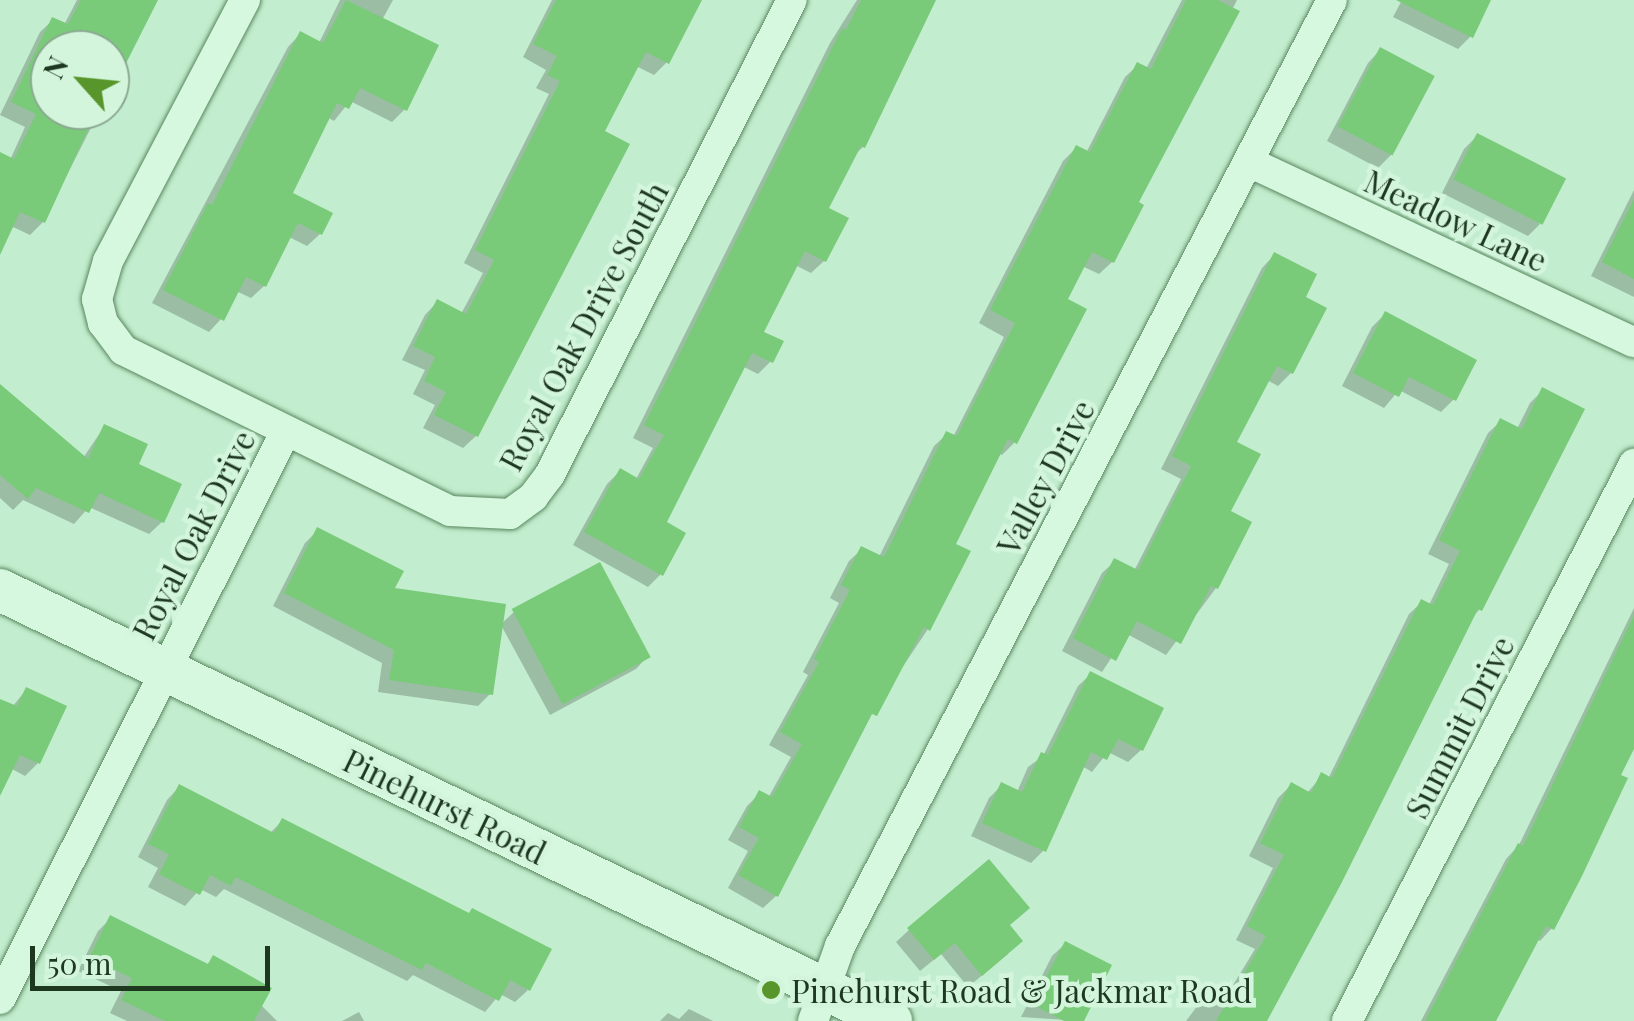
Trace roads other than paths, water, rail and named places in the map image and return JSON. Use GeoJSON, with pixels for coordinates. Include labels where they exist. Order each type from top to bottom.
{"type":"FeatureCollection","features":[{"type":"Feature","properties":{"kind":"street","name":"Royal Oak Drive South"},"geometry":{"type":"LineString","coordinates":[[244,0],[108,260],[97,298],[103,323],[123,350],[450,512],[510,514],[533,497],[549,476],[792,0]]}},
{"type":"Feature","properties":{"kind":"street","name":"Valley Drive"},"geometry":{"type":"LineString","coordinates":[[820,1005],[840,946],[1332,0]]}},
{"type":"Feature","properties":{"kind":"street","name":"Meadow Lane"},"geometry":{"type":"LineString","coordinates":[[1249,162],[1634,342]]}},
{"type":"Feature","properties":{"kind":"street","name":"Royal Oak Drive"},"geometry":{"type":"LineString","coordinates":[[0,999],[286,430]]}},
{"type":"Feature","properties":{"kind":"street","name":"Summit Drive"},"geometry":{"type":"LineString","coordinates":[[1347,1021],[1634,464]]}},
{"type":"Feature","properties":{"kind":"street","name":"Pinehurst Road"},"geometry":{"type":"LineString","coordinates":[[0,590],[820,1005],[891,1021]]}},
{"type":"Feature","properties":{"kind":"place","name":"Pinehurst Road & Jackmar Road"},"geometry":{"type":"Point","coordinates":[771,990]}}]}
